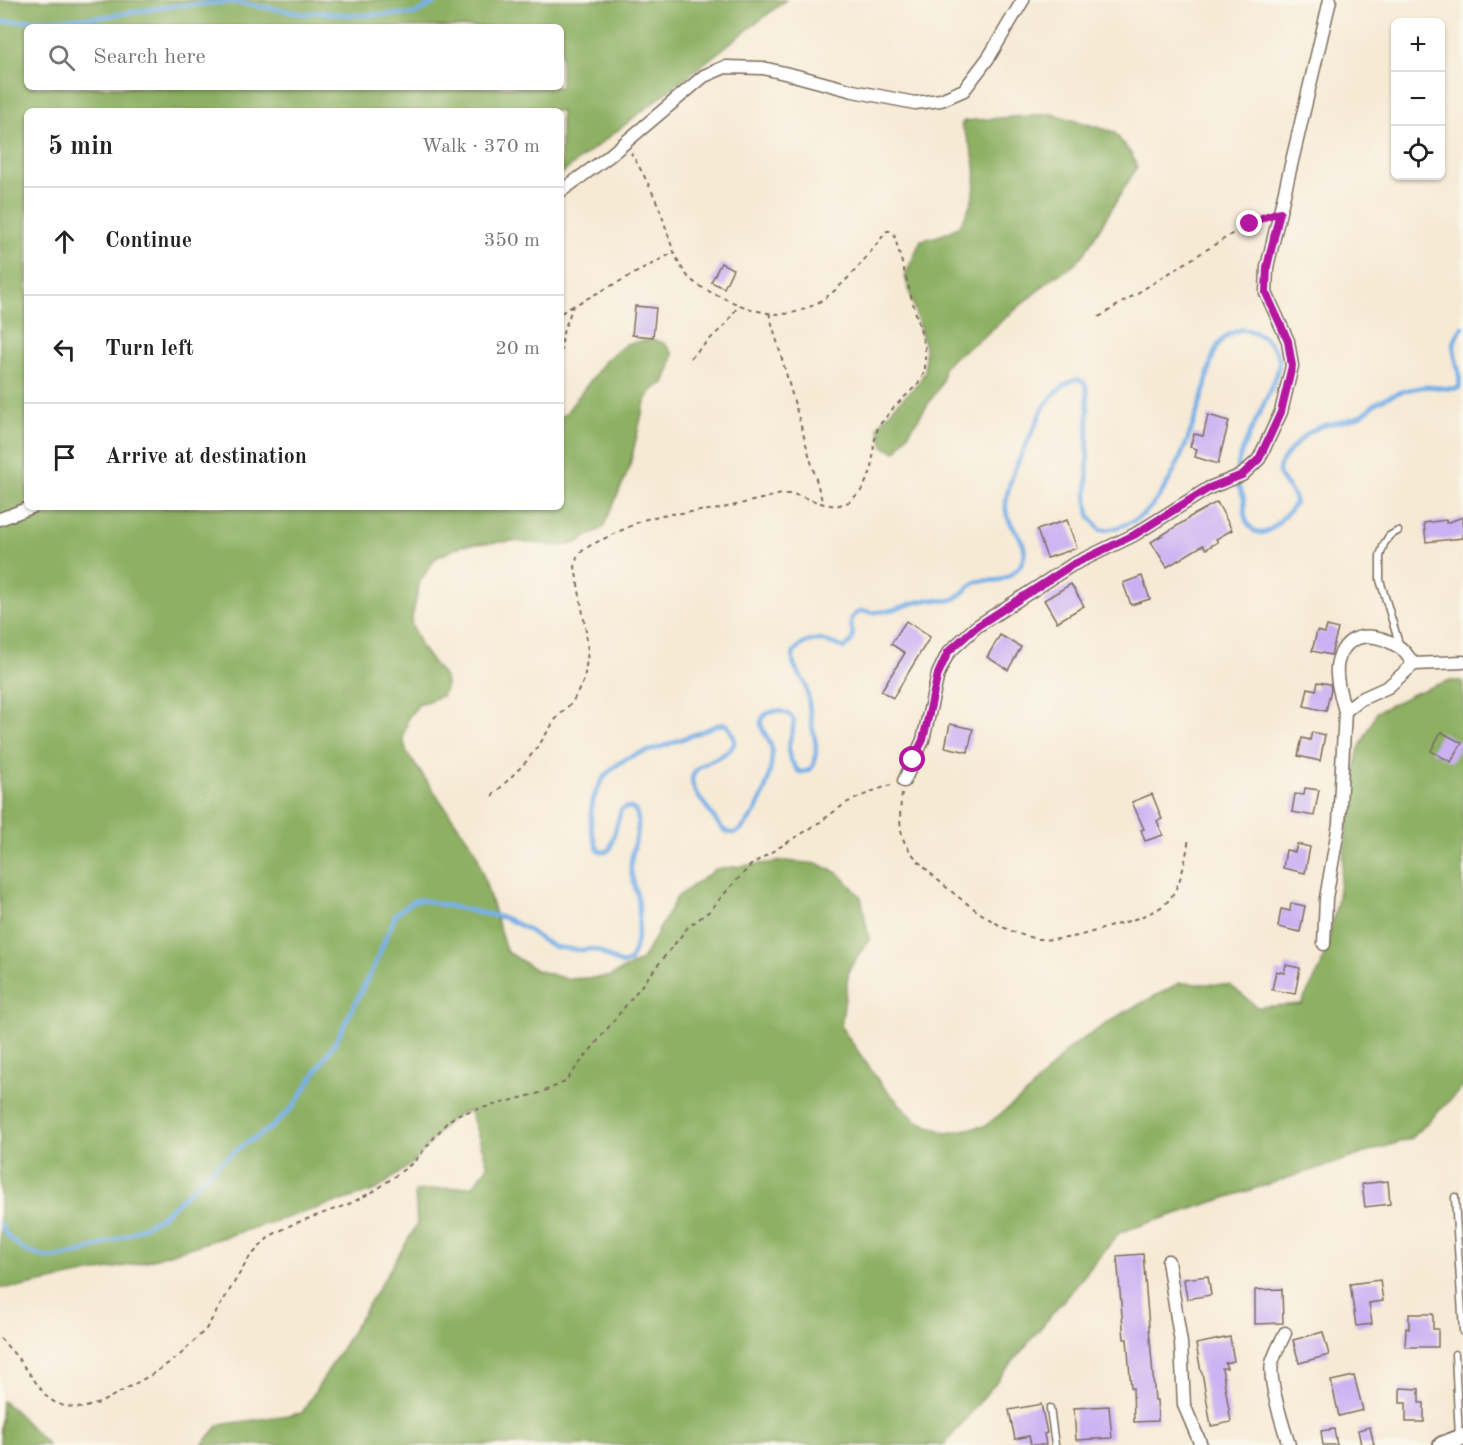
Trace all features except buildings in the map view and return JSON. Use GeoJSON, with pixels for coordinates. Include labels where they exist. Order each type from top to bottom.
{"type":"FeatureCollection","features":[{"type":"Feature","properties":{"kind":"street"},"geometry":{"type":"LineString","coordinates":[[564,189],[608,157],[704,76],[725,67],[763,68],[853,91],[915,103],[941,100],[964,90],[989,57],[1023,0]]}},
{"type":"Feature","properties":{"kind":"street"},"geometry":{"type":"LineString","coordinates":[[904,781],[923,740],[938,674],[948,652],[976,627],[1072,565],[1134,535],[1209,488],[1242,475],[1259,459],[1281,412],[1292,366],[1288,341],[1266,293],[1267,267],[1330,0]]}},
{"type":"Feature","properties":{"kind":"street"},"geometry":{"type":"LineString","coordinates":[[0,519],[24,510]]}},
{"type":"Feature","properties":{"kind":"street"},"geometry":{"type":"LineString","coordinates":[[1324,944],[1326,898],[1339,824],[1345,711],[1338,687],[1337,662],[1346,644],[1360,636],[1375,636],[1400,647],[1413,664]]}},
{"type":"Feature","properties":{"kind":"street"},"geometry":{"type":"LineString","coordinates":[[1345,711],[1359,700],[1388,687],[1413,664],[1463,663]]}},
{"type":"Feature","properties":{"kind":"street"},"geometry":{"type":"LineString","coordinates":[[1168,1260],[1181,1343],[1184,1405],[1201,1445]]}},
{"type":"Feature","properties":{"kind":"street"},"geometry":{"type":"LineString","coordinates":[[1286,1333],[1274,1360],[1272,1371],[1275,1393],[1289,1445]]}},
{"type":"Feature","properties":{"kind":"street"},"geometry":{"type":"LineString","coordinates":[[1442,1445],[1461,1438]]}},
{"type":"Feature","properties":{"kind":"lane"},"geometry":{"type":"LineString","coordinates":[[1398,531],[1389,536],[1384,544],[1380,556],[1380,580],[1400,647]]}},
{"type":"Feature","properties":{"kind":"lane"},"geometry":{"type":"LineString","coordinates":[[1455,1197],[1463,1332]]}},
{"type":"Feature","properties":{"kind":"lane"},"geometry":{"type":"LineString","coordinates":[[1455,1354],[1461,1438]]}},
{"type":"Feature","properties":{"kind":"lane"},"geometry":{"type":"LineString","coordinates":[[1050,1408],[1055,1445]]}},
{"type":"Feature","properties":{"kind":"path"},"geometry":{"type":"LineString","coordinates":[[492,796],[525,763],[555,720],[573,701],[584,680],[588,652],[575,567],[577,557],[582,551],[643,520],[662,515],[719,509],[782,494],[793,494],[836,506],[849,502],[862,490],[872,469],[878,427],[894,407],[918,384],[925,371],[925,347],[894,234],[887,231],[853,274],[830,295],[813,305],[790,313],[769,313],[739,305],[710,292],[687,276],[674,252],[645,177],[626,142]]}},
{"type":"Feature","properties":{"kind":"path"},"geometry":{"type":"LineString","coordinates":[[1099,317],[1235,232],[1264,217],[1280,212]]}},
{"type":"Feature","properties":{"kind":"path"},"geometry":{"type":"LineString","coordinates":[[564,311],[674,252]]}},
{"type":"Feature","properties":{"kind":"path"},"geometry":{"type":"LineString","coordinates":[[690,358],[725,325],[739,305]]}},
{"type":"Feature","properties":{"kind":"path"},"geometry":{"type":"LineString","coordinates":[[564,330],[573,306]]}},
{"type":"Feature","properties":{"kind":"path"},"geometry":{"type":"LineString","coordinates":[[769,313],[824,504]]}},
{"type":"Feature","properties":{"kind":"path"},"geometry":{"type":"LineString","coordinates":[[0,1338],[46,1396],[64,1406],[82,1408],[100,1403],[151,1375],[179,1356],[206,1329],[249,1258],[270,1236],[292,1224],[349,1204],[376,1190],[414,1162],[448,1120],[459,1114],[540,1093],[565,1082],[688,927],[711,910],[752,864],[816,825],[846,803],[873,791],[904,781],[900,806],[901,827],[905,843],[919,861],[938,880],[989,918],[1008,930],[1042,940],[1084,934],[1137,919],[1167,903],[1175,890],[1186,861],[1189,837]]}},
{"type":"Feature","properties":{"kind":"green space"},"geometry":{"type":"Polygon","coordinates":[[[0,0],[786,0],[564,172],[564,108],[24,108],[24,510],[564,510],[564,414],[606,360],[626,344],[654,340],[665,344],[673,354],[664,383],[652,390],[644,405],[629,469],[603,528],[574,544],[560,546],[513,541],[463,545],[436,558],[420,581],[411,623],[422,649],[445,678],[446,687],[442,696],[419,704],[408,718],[403,738],[407,753],[476,851],[506,951],[536,970],[567,979],[608,977],[642,960],[677,897],[716,869],[785,861],[819,864],[840,874],[861,897],[869,940],[849,969],[841,1027],[880,1083],[915,1120],[946,1133],[985,1126],[1029,1092],[1068,1049],[1118,1016],[1179,983],[1230,985],[1257,1007],[1301,1004],[1321,967],[1337,904],[1358,751],[1377,712],[1415,693],[1448,681],[1463,681],[1463,1087],[1412,1138],[1120,1232],[944,1445],[202,1445],[219,1425],[302,1413],[417,1225],[415,1191],[473,1186],[488,1166],[470,1111],[459,1114],[448,1121],[414,1162],[376,1190],[140,1263],[21,1287],[0,1288],[0,0]]]}},
{"type":"Feature","properties":{"kind":"green space"},"geometry":{"type":"Polygon","coordinates":[[[1052,114],[1114,132],[1132,155],[1137,167],[1086,251],[1078,260],[1054,277],[982,338],[953,358],[944,367],[942,383],[896,452],[884,447],[878,427],[894,407],[918,384],[925,371],[925,347],[905,276],[921,240],[942,235],[957,227],[966,214],[974,192],[975,163],[970,144],[961,125],[964,121],[1052,114]]]}},
{"type":"Feature","properties":{"kind":"green space"},"geometry":{"type":"Polygon","coordinates":[[[2,1401],[13,1409],[48,1445],[0,1445],[2,1401]]]}},
{"type":"Feature","properties":{"kind":"waterway"},"geometry":{"type":"LineString","coordinates":[[0,22],[101,17],[173,6],[233,2],[305,14],[316,12],[352,15],[413,14],[440,0]]}},
{"type":"Feature","properties":{"kind":"waterway"},"geometry":{"type":"LineString","coordinates":[[0,1223],[8,1237],[24,1250],[49,1258],[85,1251],[130,1234],[161,1217],[222,1161],[272,1127],[294,1106],[337,1039],[374,966],[396,914],[413,901],[421,900],[505,918],[555,947],[591,949],[622,964],[629,962],[635,949],[639,922],[638,898],[631,870],[638,821],[633,809],[627,807],[621,810],[610,849],[606,852],[599,851],[591,825],[591,812],[593,799],[605,777],[614,767],[639,753],[717,725],[726,724],[734,738],[732,748],[700,767],[693,775],[693,787],[716,822],[727,832],[735,833],[756,811],[770,771],[772,751],[761,725],[764,716],[776,711],[785,712],[791,716],[794,720],[789,747],[790,758],[799,772],[812,768],[816,743],[807,690],[793,661],[794,653],[798,647],[818,640],[844,648],[853,638],[851,621],[860,611],[884,612],[927,600],[951,600],[976,582],[1002,579],[1013,573],[1019,567],[1025,553],[1024,546],[1007,516],[1008,490],[1020,457],[1043,410],[1049,400],[1064,385],[1078,379],[1084,382],[1087,390],[1089,515],[1100,530],[1113,529],[1145,513],[1159,497],[1189,436],[1212,359],[1219,344],[1224,338],[1239,330],[1252,332],[1266,340],[1276,351],[1279,364],[1246,442],[1237,471],[1238,485],[1244,498],[1246,519],[1252,529],[1261,533],[1276,525],[1294,505],[1294,498],[1281,478],[1279,469],[1286,455],[1305,436],[1319,427],[1358,417],[1376,403],[1405,391],[1428,387],[1459,388],[1454,342],[1463,327]]}},
{"type":"Feature","properties":{"kind":"route"},"geometry":{"type":"LineString","coordinates":[[913,760],[923,740],[938,674],[948,652],[976,627],[1072,565],[1134,535],[1209,488],[1242,475],[1259,459],[1281,412],[1292,366],[1288,341],[1266,293],[1267,267],[1280,212],[1250,224]]}}]}
